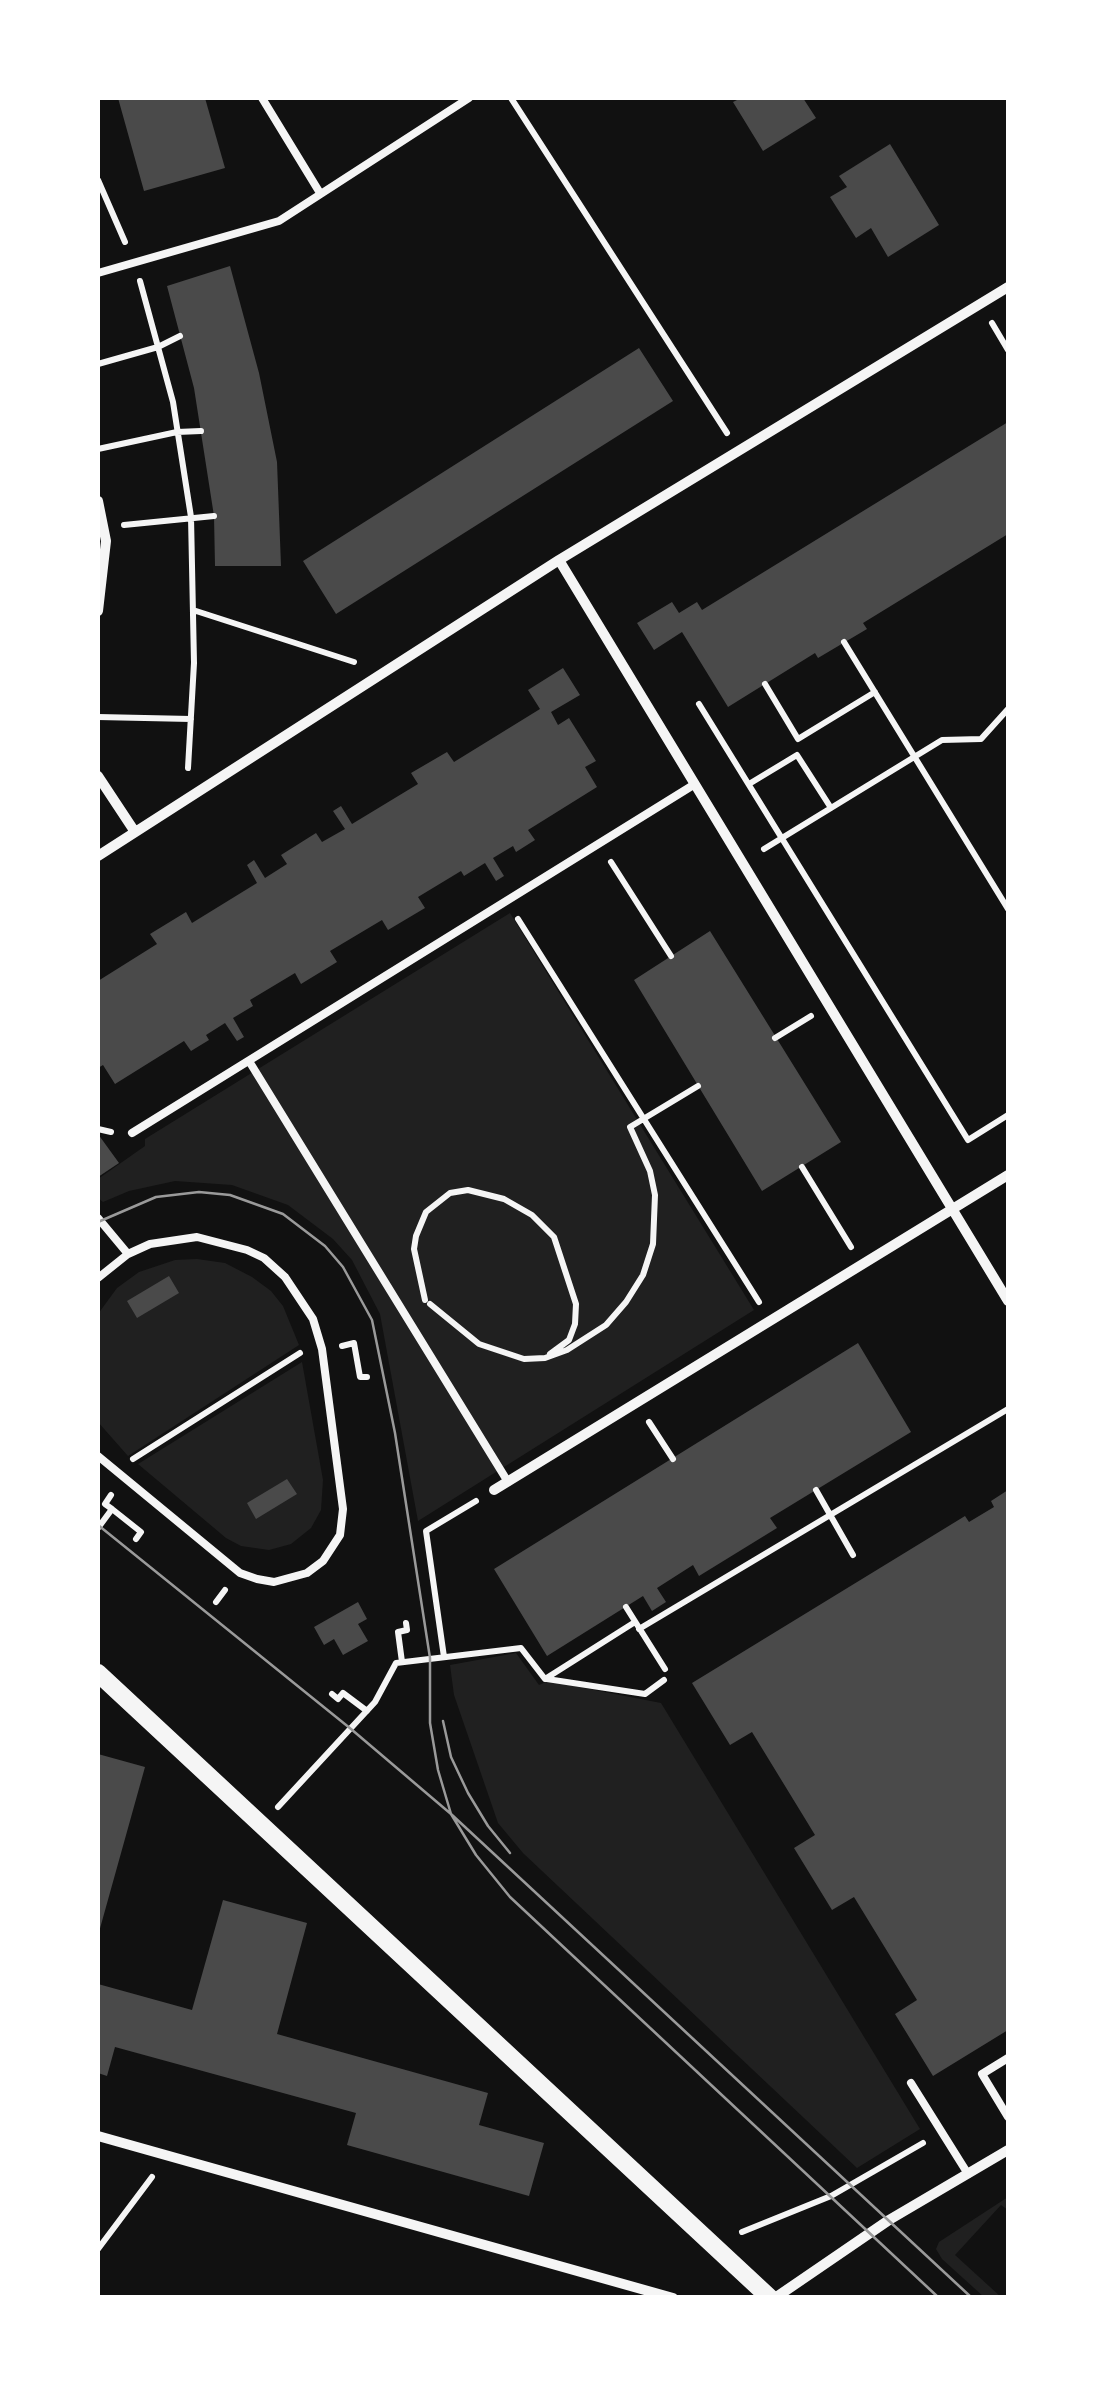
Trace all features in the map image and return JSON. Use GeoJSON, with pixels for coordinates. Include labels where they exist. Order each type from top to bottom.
{"type":"FeatureCollection","features":[{"type":"Feature","properties":{"kind":"street"},"geometry":{"type":"LineString","coordinates":[[98,856],[559,560],[1008,288]]}},
{"type":"Feature","properties":{"kind":"street"},"geometry":{"type":"LineString","coordinates":[[98,501],[106,542],[98,611]]}},
{"type":"Feature","properties":{"kind":"street"},"geometry":{"type":"LineString","coordinates":[[559,560],[1008,1300]]}},
{"type":"Feature","properties":{"kind":"street"},"geometry":{"type":"LineString","coordinates":[[98,776],[135,832]]}},
{"type":"Feature","properties":{"kind":"street"},"geometry":{"type":"LineString","coordinates":[[494,1490],[1008,1176]]}},
{"type":"Feature","properties":{"kind":"street"},"geometry":{"type":"LineString","coordinates":[[98,1673],[772,2298],[889,2220],[1008,2150]]}},
{"type":"Feature","properties":{"kind":"street"},"geometry":{"type":"LineString","coordinates":[[98,2136],[673,2298]]}},
{"type":"Feature","properties":{"kind":"lane"},"geometry":{"type":"LineString","coordinates":[[262,98],[320,193]]}},
{"type":"Feature","properties":{"kind":"lane"},"geometry":{"type":"LineString","coordinates":[[98,273],[279,221],[469,98]]}},
{"type":"Feature","properties":{"kind":"lane"},"geometry":{"type":"LineString","coordinates":[[132,1133],[695,784]]}},
{"type":"Feature","properties":{"kind":"lane"},"geometry":{"type":"LineString","coordinates":[[248,1061],[508,1482]]}},
{"type":"Feature","properties":{"kind":"lane"},"geometry":{"type":"LineString","coordinates":[[98,1218],[128,1254]]}},
{"type":"Feature","properties":{"kind":"lane"},"geometry":{"type":"LineString","coordinates":[[98,1278],[128,1254],[161,1241],[198,1237],[230,1243],[274,1268],[300,1296],[313,1319],[322,1349],[343,1509],[340,1535],[332,1550],[307,1573],[274,1582],[240,1573],[98,1456]]}},
{"type":"Feature","properties":{"kind":"lane"},"geometry":{"type":"LineString","coordinates":[[1008,2058],[982,2074],[1008,2118]]}},
{"type":"Feature","properties":{"kind":"lane"},"geometry":{"type":"LineString","coordinates":[[911,2083],[968,2174]]}},
{"type":"Feature","properties":{"kind":"path"},"geometry":{"type":"LineString","coordinates":[[512,98],[738,451]]}},
{"type":"Feature","properties":{"kind":"path"},"geometry":{"type":"LineString","coordinates":[[98,180],[134,262],[158,347],[191,517],[193,610],[186,799]]}},
{"type":"Feature","properties":{"kind":"path"},"geometry":{"type":"LineString","coordinates":[[98,364],[158,347],[180,336]]}},
{"type":"Feature","properties":{"kind":"path"},"geometry":{"type":"LineString","coordinates":[[98,449],[202,430]]}},
{"type":"Feature","properties":{"kind":"path"},"geometry":{"type":"LineString","coordinates":[[103,528],[214,516]]}},
{"type":"Feature","properties":{"kind":"path"},"geometry":{"type":"LineString","coordinates":[[193,610],[385,672]]}},
{"type":"Feature","properties":{"kind":"path"},"geometry":{"type":"LineString","coordinates":[[844,642],[1008,908]]}},
{"type":"Feature","properties":{"kind":"path"},"geometry":{"type":"LineString","coordinates":[[765,684],[798,739],[875,692]]}},
{"type":"Feature","properties":{"kind":"path"},"geometry":{"type":"LineString","coordinates":[[699,704],[968,1140],[1008,1114]]}},
{"type":"Feature","properties":{"kind":"path"},"geometry":{"type":"LineString","coordinates":[[751,857],[942,740],[981,739],[1008,709]]}},
{"type":"Feature","properties":{"kind":"path"},"geometry":{"type":"LineString","coordinates":[[98,717],[191,719]]}},
{"type":"Feature","properties":{"kind":"path"},"geometry":{"type":"LineString","coordinates":[[749,784],[797,755],[830,808]]}},
{"type":"Feature","properties":{"kind":"path"},"geometry":{"type":"LineString","coordinates":[[599,844],[671,956]]}},
{"type":"Feature","properties":{"kind":"path"},"geometry":{"type":"LineString","coordinates":[[507,901],[770,1320]]}},
{"type":"Feature","properties":{"kind":"path"},"geometry":{"type":"LineString","coordinates":[[775,1038],[829,1004]]}},
{"type":"Feature","properties":{"kind":"path"},"geometry":{"type":"LineString","coordinates":[[413,1286],[479,1344],[524,1360],[567,1350],[606,1325],[626,1302],[642,1274],[656,1220],[650,1171],[630,1127],[698,1086]]}},
{"type":"Feature","properties":{"kind":"path"},"geometry":{"type":"LineString","coordinates":[[802,1167],[862,1265]]}},
{"type":"Feature","properties":{"kind":"path"},"geometry":{"type":"LineString","coordinates":[[426,1300],[416,1262],[416,1236],[435,1202],[450,1193],[468,1190],[519,1206],[554,1238],[576,1304],[575,1324],[568,1340],[545,1358]]}},
{"type":"Feature","properties":{"kind":"path"},"geometry":{"type":"LineString","coordinates":[[136,1539],[141,1532],[105,1504],[132,1460],[301,1353],[354,1343],[360,1378]]}},
{"type":"Feature","properties":{"kind":"path"},"geometry":{"type":"LineString","coordinates":[[636,1402],[673,1459]]}},
{"type":"Feature","properties":{"kind":"path"},"geometry":{"type":"LineString","coordinates":[[546,1678],[1008,1409]]}},
{"type":"Feature","properties":{"kind":"path"},"geometry":{"type":"LineString","coordinates":[[444,1657],[426,1531],[494,1490]]}},
{"type":"Feature","properties":{"kind":"path"},"geometry":{"type":"LineString","coordinates":[[816,1490],[853,1555]]}},
{"type":"Feature","properties":{"kind":"path"},"geometry":{"type":"LineString","coordinates":[[98,1528],[112,1509]]}},
{"type":"Feature","properties":{"kind":"path"},"geometry":{"type":"LineString","coordinates":[[216,1602],[225,1590]]}},
{"type":"Feature","properties":{"kind":"path"},"geometry":{"type":"LineString","coordinates":[[626,1607],[665,1670]]}},
{"type":"Feature","properties":{"kind":"path"},"geometry":{"type":"LineString","coordinates":[[402,1662],[398,1632],[408,1630],[406,1623]]}},
{"type":"Feature","properties":{"kind":"path"},"geometry":{"type":"LineString","coordinates":[[260,1826],[367,1711],[396,1662],[521,1648],[546,1678],[645,1694],[664,1680]]}},
{"type":"Feature","properties":{"kind":"path"},"geometry":{"type":"LineString","coordinates":[[332,1694],[338,1700],[343,1693],[367,1711]]}},
{"type":"Feature","properties":{"kind":"path"},"geometry":{"type":"LineString","coordinates":[[713,2245],[831,2196],[942,2132]]}},
{"type":"Feature","properties":{"kind":"path"},"geometry":{"type":"LineString","coordinates":[[98,2249],[168,2156]]}},
{"type":"Feature","properties":{"kind":"shaded area"},"geometry":{"type":"Polygon","coordinates":[[[510,913],[754,1310],[418,1521],[380,1314],[352,1260],[333,1239],[288,1205],[232,1185],[175,1181],[129,1191],[103,1202],[98,1198],[98,1179],[145,1146],[145,1139],[510,913]]]}},
{"type":"Feature","properties":{"kind":"shaded area"},"geometry":{"type":"Polygon","coordinates":[[[175,1260],[225,1263],[271,1291],[283,1306],[299,1345],[128,1456],[98,1422],[98,1314],[117,1288],[139,1272],[175,1260]]]}},
{"type":"Feature","properties":{"kind":"shaded area"},"geometry":{"type":"Polygon","coordinates":[[[302,1362],[323,1480],[321,1510],[311,1528],[291,1544],[269,1550],[241,1546],[226,1538],[138,1464],[302,1362]]]}},
{"type":"Feature","properties":{"kind":"shaded area"},"geometry":{"type":"Polygon","coordinates":[[[516,1653],[539,1685],[548,1681],[661,1703],[920,2129],[857,2168],[523,1853],[498,1823],[454,1695],[450,1665],[516,1653]]]}},
{"type":"Feature","properties":{"kind":"shaded area"},"geometry":{"type":"Polygon","coordinates":[[[1008,2197],[1008,2210],[1001,2205],[955,2255],[1001,2297],[984,2297],[936,2249],[939,2242],[1008,2197]]]}},
{"type":"Feature","properties":{"kind":"building"},"geometry":{"type":"Polygon","coordinates":[[[118,98],[205,98],[225,168],[144,191],[118,98]]]}},
{"type":"Feature","properties":{"kind":"building"},"geometry":{"type":"Polygon","coordinates":[[[741,98],[803,98],[816,118],[763,151],[733,102],[741,98]]]}},
{"type":"Feature","properties":{"kind":"building"},"geometry":{"type":"Polygon","coordinates":[[[890,144],[939,225],[888,257],[871,228],[856,238],[830,197],[847,187],[839,176],[890,144]]]}},
{"type":"Feature","properties":{"kind":"building"},"geometry":{"type":"Polygon","coordinates":[[[230,266],[259,373],[277,462],[281,566],[215,566],[214,516],[194,388],[167,286],[230,266]]]}},
{"type":"Feature","properties":{"kind":"building"},"geometry":{"type":"Polygon","coordinates":[[[639,348],[673,401],[336,614],[303,561],[639,348]]]}},
{"type":"Feature","properties":{"kind":"building"},"geometry":{"type":"Polygon","coordinates":[[[1008,422],[1008,534],[863,623],[867,629],[818,658],[815,653],[728,707],[682,632],[654,650],[637,623],[672,602],[679,613],[697,602],[702,610],[1008,422]]]}},
{"type":"Feature","properties":{"kind":"building"},"geometry":{"type":"Polygon","coordinates":[[[563,668],[580,695],[551,712],[558,725],[569,718],[596,761],[585,767],[597,787],[528,830],[535,840],[516,852],[513,846],[493,858],[504,876],[496,881],[485,863],[464,876],[461,871],[418,897],[425,908],[388,930],[382,920],[330,951],[337,962],[301,984],[295,973],[250,1000],[253,1006],[233,1018],[244,1037],[237,1041],[225,1023],[191,1051],[184,1041],[115,1084],[103,1065],[98,1068],[98,981],[157,944],[150,934],[186,912],[192,923],[257,883],[247,865],[254,860],[265,878],[287,864],[281,855],[316,833],[322,842],[345,829],[333,811],[341,806],[352,824],[418,784],[411,773],[447,752],[454,762],[540,709],[528,690],[563,668]]]}},
{"type":"Feature","properties":{"kind":"building"},"geometry":{"type":"Polygon","coordinates":[[[710,931],[841,1142],[762,1191],[634,980],[710,931]]]}},
{"type":"Feature","properties":{"kind":"building"},"geometry":{"type":"Polygon","coordinates":[[[98,1134],[119,1163],[98,1177],[98,1134]]]}},
{"type":"Feature","properties":{"kind":"building"},"geometry":{"type":"Polygon","coordinates":[[[169,1276],[179,1293],[137,1318],[127,1301],[169,1276]]]}},
{"type":"Feature","properties":{"kind":"building"},"geometry":{"type":"Polygon","coordinates":[[[858,1343],[911,1432],[770,1518],[777,1528],[699,1576],[693,1565],[657,1588],[666,1602],[652,1611],[643,1596],[547,1656],[494,1569],[858,1343]]]}},
{"type":"Feature","properties":{"kind":"building"},"geometry":{"type":"Polygon","coordinates":[[[287,1479],[297,1494],[256,1519],[247,1503],[287,1479]]]}},
{"type":"Feature","properties":{"kind":"building"},"geometry":{"type":"Polygon","coordinates":[[[1008,1490],[1008,2030],[933,2076],[895,2014],[917,2000],[854,1897],[832,1910],[794,1848],[815,1835],[752,1732],[730,1745],[692,1683],[965,1516],[969,1522],[994,1507],[991,1501],[1008,1490]]]}},
{"type":"Feature","properties":{"kind":"building"},"geometry":{"type":"Polygon","coordinates":[[[358,1602],[367,1619],[358,1624],[368,1641],[343,1655],[334,1639],[324,1645],[314,1627],[358,1602]]]}},
{"type":"Feature","properties":{"kind":"building"},"geometry":{"type":"Polygon","coordinates":[[[98,1754],[145,1767],[99,1932],[98,1932],[98,1754]]]}},
{"type":"Feature","properties":{"kind":"building"},"geometry":{"type":"Polygon","coordinates":[[[223,1900],[307,1923],[277,2034],[488,2093],[479,2125],[544,2143],[529,2196],[347,2145],[356,2113],[115,2047],[107,2076],[98,2073],[98,1984],[192,2010],[223,1900]]]}},
{"type":"Feature","properties":{"kind":"tram line"},"geometry":{"type":"LineString","coordinates":[[98,1222],[156,1197],[199,1192],[230,1195],[283,1214],[325,1246],[343,1267],[372,1320],[395,1433],[430,1658],[430,1723],[451,1814],[476,1855],[510,1897],[939,2298]]}},
{"type":"Feature","properties":{"kind":"tram line"},"geometry":{"type":"LineString","coordinates":[[98,1525],[451,1814],[972,2298]]}},
{"type":"Feature","properties":{"kind":"tram line"},"geometry":{"type":"LineString","coordinates":[[443,1721],[451,1757],[468,1793],[510,1853]]}}]}
